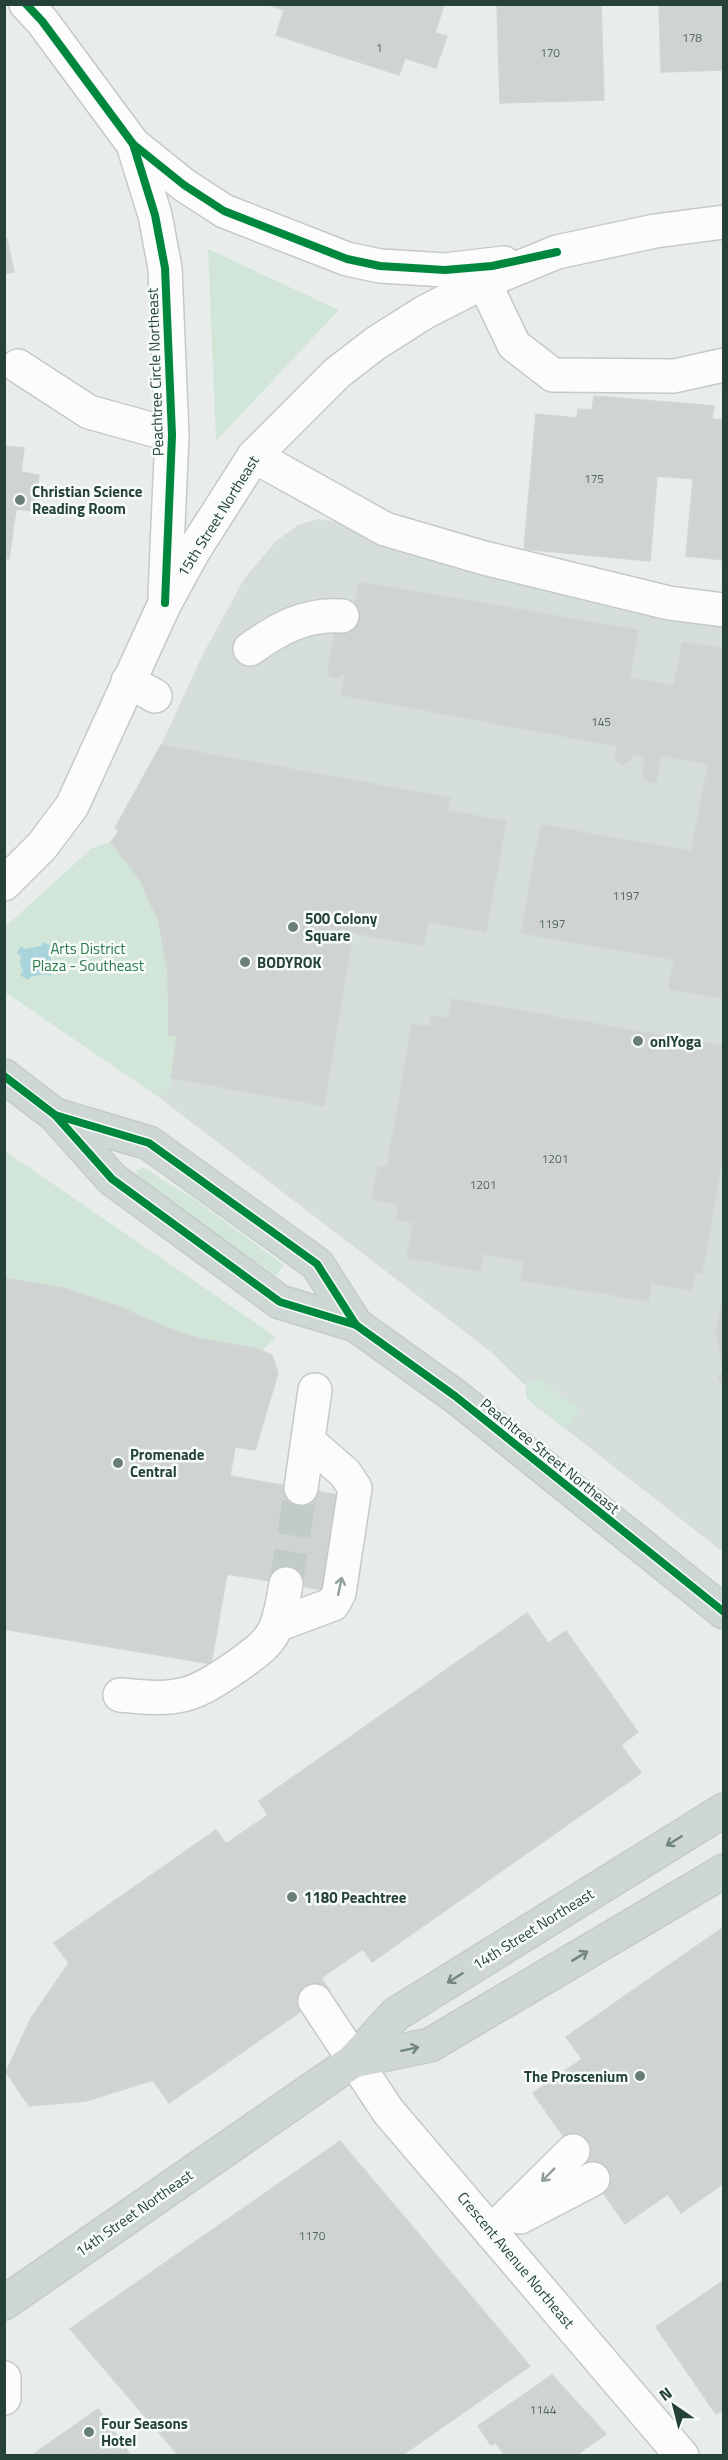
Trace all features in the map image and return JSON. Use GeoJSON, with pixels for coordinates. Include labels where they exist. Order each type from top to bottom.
{"type":"FeatureCollection","features":[{"type":"Feature","properties":{"kind":"main road","name":"Peachtree Street Northeast"},"geometry":{"type":"LineString","coordinates":[[4,1076],[56,1115],[112,1179],[280,1302],[356,1325],[454,1396],[723,1612]]}},
{"type":"Feature","properties":{"kind":"main road","name":"Peachtree Street Northeast"},"geometry":{"type":"LineString","coordinates":[[56,1115],[149,1143],[316,1264],[356,1325]]}},
{"type":"Feature","properties":{"kind":"main road","name":"14th Street Northeast"},"geometry":{"type":"LineString","coordinates":[[4,2303],[353,2061],[396,2014],[723,1810]]}},
{"type":"Feature","properties":{"kind":"main road","name":"14th Street Northeast"},"geometry":{"type":"LineString","coordinates":[[353,2061],[430,2045],[723,1871]]}},
{"type":"Feature","properties":{"kind":"street","name":"Peachtree Circle Northeast"},"geometry":{"type":"LineString","coordinates":[[26,4],[42,21],[133,144],[184,185],[224,211],[346,260],[380,266],[445,270],[492,266],[557,252]]}},
{"type":"Feature","properties":{"kind":"street","name":"Peachtree Circle Northeast"},"geometry":{"type":"LineString","coordinates":[[133,144],[155,215],[165,268],[172,435],[165,603]]}},
{"type":"Feature","properties":{"kind":"street","name":"15th Street Northeast"},"geometry":{"type":"LineString","coordinates":[[4,884],[42,846],[72,806],[141,689],[165,603],[194,550],[254,456],[337,373],[368,349],[424,312],[484,282],[557,252],[655,231],[723,222]]}},
{"type":"Feature","properties":{"kind":"street"},"geometry":{"type":"LineString","coordinates":[[484,282],[514,345],[553,375],[674,376],[723,365]]}},
{"type":"Feature","properties":{"kind":"street"},"geometry":{"type":"LineString","coordinates":[[18,366],[89,412],[172,435]]}},
{"type":"Feature","properties":{"kind":"street"},"geometry":{"type":"LineString","coordinates":[[254,456],[385,529],[484,558],[658,600],[723,610]]}},
{"type":"Feature","properties":{"kind":"street"},"geometry":{"type":"LineString","coordinates":[[249,649],[276,630],[301,620],[327,615],[342,616]]}},
{"type":"Feature","properties":{"kind":"street"},"geometry":{"type":"LineString","coordinates":[[302,1488],[315,1390]]}},
{"type":"Feature","properties":{"kind":"street"},"geometry":{"type":"LineString","coordinates":[[276,1625],[333,1604],[339,1593],[355,1488],[345,1473],[308,1441]]}},
{"type":"Feature","properties":{"kind":"street"},"geometry":{"type":"LineString","coordinates":[[120,1695],[162,1700],[188,1696],[206,1688],[264,1647],[276,1625],[286,1584]]}},
{"type":"Feature","properties":{"kind":"street","name":"Crescent Avenue Northeast"},"geometry":{"type":"LineString","coordinates":[[315,2001],[388,2111],[682,2456]]}},
{"type":"Feature","properties":{"kind":"street"},"geometry":{"type":"LineString","coordinates":[[491,2232],[573,2151]]}},
{"type":"Feature","properties":{"kind":"street"},"geometry":{"type":"LineString","coordinates":[[491,2232],[593,2180]]}},
{"type":"Feature","properties":{"kind":"street"},"geometry":{"type":"LineString","coordinates":[[4,2378],[4,2397]]}},
{"type":"Feature","properties":{"kind":"shaded area"},"geometry":{"type":"Polygon","coordinates":[[[318,519],[337,522],[369,539],[723,600],[723,1552],[531,1402],[526,1397],[526,1386],[491,1352],[160,1098],[170,1088],[171,1078],[111,842],[119,831],[115,828],[161,745],[203,654],[244,579],[276,541],[298,525],[318,519]]]}},
{"type":"Feature","properties":{"kind":"green space"},"geometry":{"type":"Polygon","coordinates":[[[208,249],[339,310],[216,441],[208,249]]]}},
{"type":"Feature","properties":{"kind":"green space","name":"Arts District Plaza - Southeast"},"geometry":{"type":"Polygon","coordinates":[[[111,842],[139,878],[159,922],[177,1036],[170,1088],[160,1098],[5,992],[4,928],[92,848],[111,842]]]}},
{"type":"Feature","properties":{"kind":"green space"},"geometry":{"type":"Polygon","coordinates":[[[5,1151],[276,1337],[263,1350],[197,1338],[117,1306],[64,1288],[5,1278],[5,1151]]]}},
{"type":"Feature","properties":{"kind":"green space"},"geometry":{"type":"Polygon","coordinates":[[[144,1168],[197,1201],[284,1265],[276,1276],[138,1178],[136,1170],[144,1168]]]}},
{"type":"Feature","properties":{"kind":"green space"},"geometry":{"type":"Polygon","coordinates":[[[535,1379],[541,1380],[580,1410],[565,1429],[526,1397],[526,1386],[535,1379]]]}},
{"type":"Feature","properties":{"kind":"water"},"geometry":{"type":"Polygon","coordinates":[[[44,942],[51,946],[48,951],[51,966],[55,969],[50,976],[46,974],[30,977],[28,980],[20,975],[23,971],[20,964],[21,956],[17,953],[21,946],[25,949],[41,946],[44,942]]]}},
{"type":"Feature","properties":{"kind":"building"},"geometry":{"type":"Polygon","coordinates":[[[267,4],[444,4],[435,33],[447,36],[436,68],[405,58],[399,75],[276,35],[284,10],[267,4]]]}},
{"type":"Feature","properties":{"kind":"building"},"geometry":{"type":"Polygon","coordinates":[[[497,4],[601,4],[604,100],[500,103],[497,4]]]}},
{"type":"Feature","properties":{"kind":"building"},"geometry":{"type":"Polygon","coordinates":[[[659,4],[724,4],[724,70],[661,72],[659,4]]]}},
{"type":"Feature","properties":{"kind":"building"},"geometry":{"type":"Polygon","coordinates":[[[4,239],[7,239],[14,272],[4,274],[4,239]]]}},
{"type":"Feature","properties":{"kind":"building"},"geometry":{"type":"Polygon","coordinates":[[[594,396],[714,406],[712,419],[724,420],[724,560],[686,556],[693,479],[657,476],[650,561],[524,549],[536,414],[577,418],[578,409],[592,410],[594,396]]]}},
{"type":"Feature","properties":{"kind":"building","name":"Christian Science Reading Room"},"geometry":{"type":"Polygon","coordinates":[[[4,446],[24,448],[21,472],[39,475],[34,511],[16,509],[9,559],[4,558],[4,446]]]}},
{"type":"Feature","properties":{"kind":"building"},"geometry":{"type":"Polygon","coordinates":[[[359,582],[638,630],[630,678],[674,686],[682,642],[724,649],[724,857],[691,852],[708,764],[661,755],[656,781],[649,783],[643,777],[645,757],[632,754],[630,761],[621,765],[615,760],[617,746],[341,695],[345,673],[337,678],[331,677],[328,672],[335,632],[350,634],[359,582]]]}},
{"type":"Feature","properties":{"kind":"building","name":"500 Colony Square"},"geometry":{"type":"Polygon","coordinates":[[[161,745],[450,798],[448,811],[506,821],[486,932],[428,922],[423,946],[348,932],[346,939],[352,940],[324,1106],[171,1078],[177,1036],[169,1035],[168,974],[159,922],[139,878],[111,842],[119,831],[115,828],[161,745]]]}},
{"type":"Feature","properties":{"kind":"building"},"geometry":{"type":"Polygon","coordinates":[[[541,825],[724,857],[724,999],[669,989],[674,960],[521,933],[541,825]]]}},
{"type":"Feature","properties":{"kind":"building"},"geometry":{"type":"Polygon","coordinates":[[[452,999],[724,1046],[724,1149],[702,1273],[695,1272],[691,1290],[651,1283],[648,1301],[521,1280],[524,1261],[483,1254],[480,1271],[407,1258],[413,1223],[396,1220],[398,1204],[372,1200],[378,1166],[387,1167],[412,1024],[430,1027],[431,1016],[449,1019],[452,999]]]}},
{"type":"Feature","properties":{"kind":"building","name":"Promenade Central"},"geometry":{"type":"Polygon","coordinates":[[[4,1278],[64,1288],[117,1306],[197,1338],[259,1349],[272,1355],[278,1373],[255,1450],[235,1447],[230,1476],[345,1496],[329,1591],[227,1574],[211,1664],[4,1629],[4,1278]]]}},
{"type":"Feature","properties":{"kind":"building"},"geometry":{"type":"Polygon","coordinates":[[[724,1290],[724,1383],[722,1383],[718,1379],[723,1371],[716,1330],[724,1290]]]}},
{"type":"Feature","properties":{"kind":"building","name":"1180 Peachtree"},"geometry":{"type":"Polygon","coordinates":[[[527,1613],[548,1643],[566,1631],[638,1732],[621,1745],[641,1773],[372,1962],[363,1949],[321,1978],[330,1991],[169,2103],[153,2080],[86,2101],[29,2106],[6,2072],[31,2018],[69,1963],[54,1943],[216,1830],[226,1844],[268,1815],[259,1801],[527,1613]]]}},
{"type":"Feature","properties":{"kind":"building","name":"The Proscenium"},"geometry":{"type":"Polygon","coordinates":[[[724,1927],[724,2183],[681,2213],[668,2194],[625,2224],[533,2093],[582,2059],[566,2037],[724,1927]]]}},
{"type":"Feature","properties":{"kind":"building"},"geometry":{"type":"Polygon","coordinates":[[[340,2141],[530,2366],[401,2456],[179,2456],[70,2329],[340,2141]]]}},
{"type":"Feature","properties":{"kind":"building"},"geometry":{"type":"Polygon","coordinates":[[[724,2280],[724,2413],[722,2411],[716,2414],[656,2327],[724,2280]]]}},
{"type":"Feature","properties":{"kind":"building"},"geometry":{"type":"Polygon","coordinates":[[[552,2375],[606,2434],[575,2456],[505,2456],[496,2443],[491,2445],[478,2426],[552,2375]]]}},
{"type":"Feature","properties":{"kind":"building","name":"Four Seasons Hotel"},"geometry":{"type":"Polygon","coordinates":[[[98,2409],[131,2456],[31,2456],[98,2409]]]}},
{"type":"Feature","properties":{"kind":"tunnel"},"geometry":{"type":"LineString","coordinates":[[286,1584],[301,1488]]}},
{"type":"Feature","properties":{"kind":"cycle path"},"geometry":{"type":"LineString","coordinates":[[26,4],[42,21],[133,144],[155,215],[165,268],[172,435],[165,603]]}},
{"type":"Feature","properties":{"kind":"cycle path"},"geometry":{"type":"LineString","coordinates":[[133,144],[184,185],[224,211],[347,259],[380,266],[445,270],[492,266],[557,252]]}},
{"type":"Feature","properties":{"kind":"cycle path"},"geometry":{"type":"LineString","coordinates":[[4,1076],[55,1115],[112,1179],[280,1302],[356,1325],[455,1396],[724,1612]]}},
{"type":"Feature","properties":{"kind":"cycle path"},"geometry":{"type":"LineString","coordinates":[[55,1115],[149,1143],[317,1264],[356,1325]]}},
{"type":"Feature","properties":{"kind":"place","name":"Christian Science Reading Room"},"geometry":{"type":"Point","coordinates":[20,500]}},
{"type":"Feature","properties":{"kind":"place","name":"500 Colony Square"},"geometry":{"type":"Point","coordinates":[293,927]}},
{"type":"Feature","properties":{"kind":"place","name":"BODYROK"},"geometry":{"type":"Point","coordinates":[245,962]}},
{"type":"Feature","properties":{"kind":"place","name":"onlYoga"},"geometry":{"type":"Point","coordinates":[638,1041]}},
{"type":"Feature","properties":{"kind":"place","name":"Promenade Central"},"geometry":{"type":"Point","coordinates":[118,1463]}},
{"type":"Feature","properties":{"kind":"place","name":"1180 Peachtree"},"geometry":{"type":"Point","coordinates":[292,1897]}},
{"type":"Feature","properties":{"kind":"place","name":"The Proscenium"},"geometry":{"type":"Point","coordinates":[640,2076]}},
{"type":"Feature","properties":{"kind":"place","name":"Four Seasons Hotel"},"geometry":{"type":"Point","coordinates":[89,2432]}}]}
